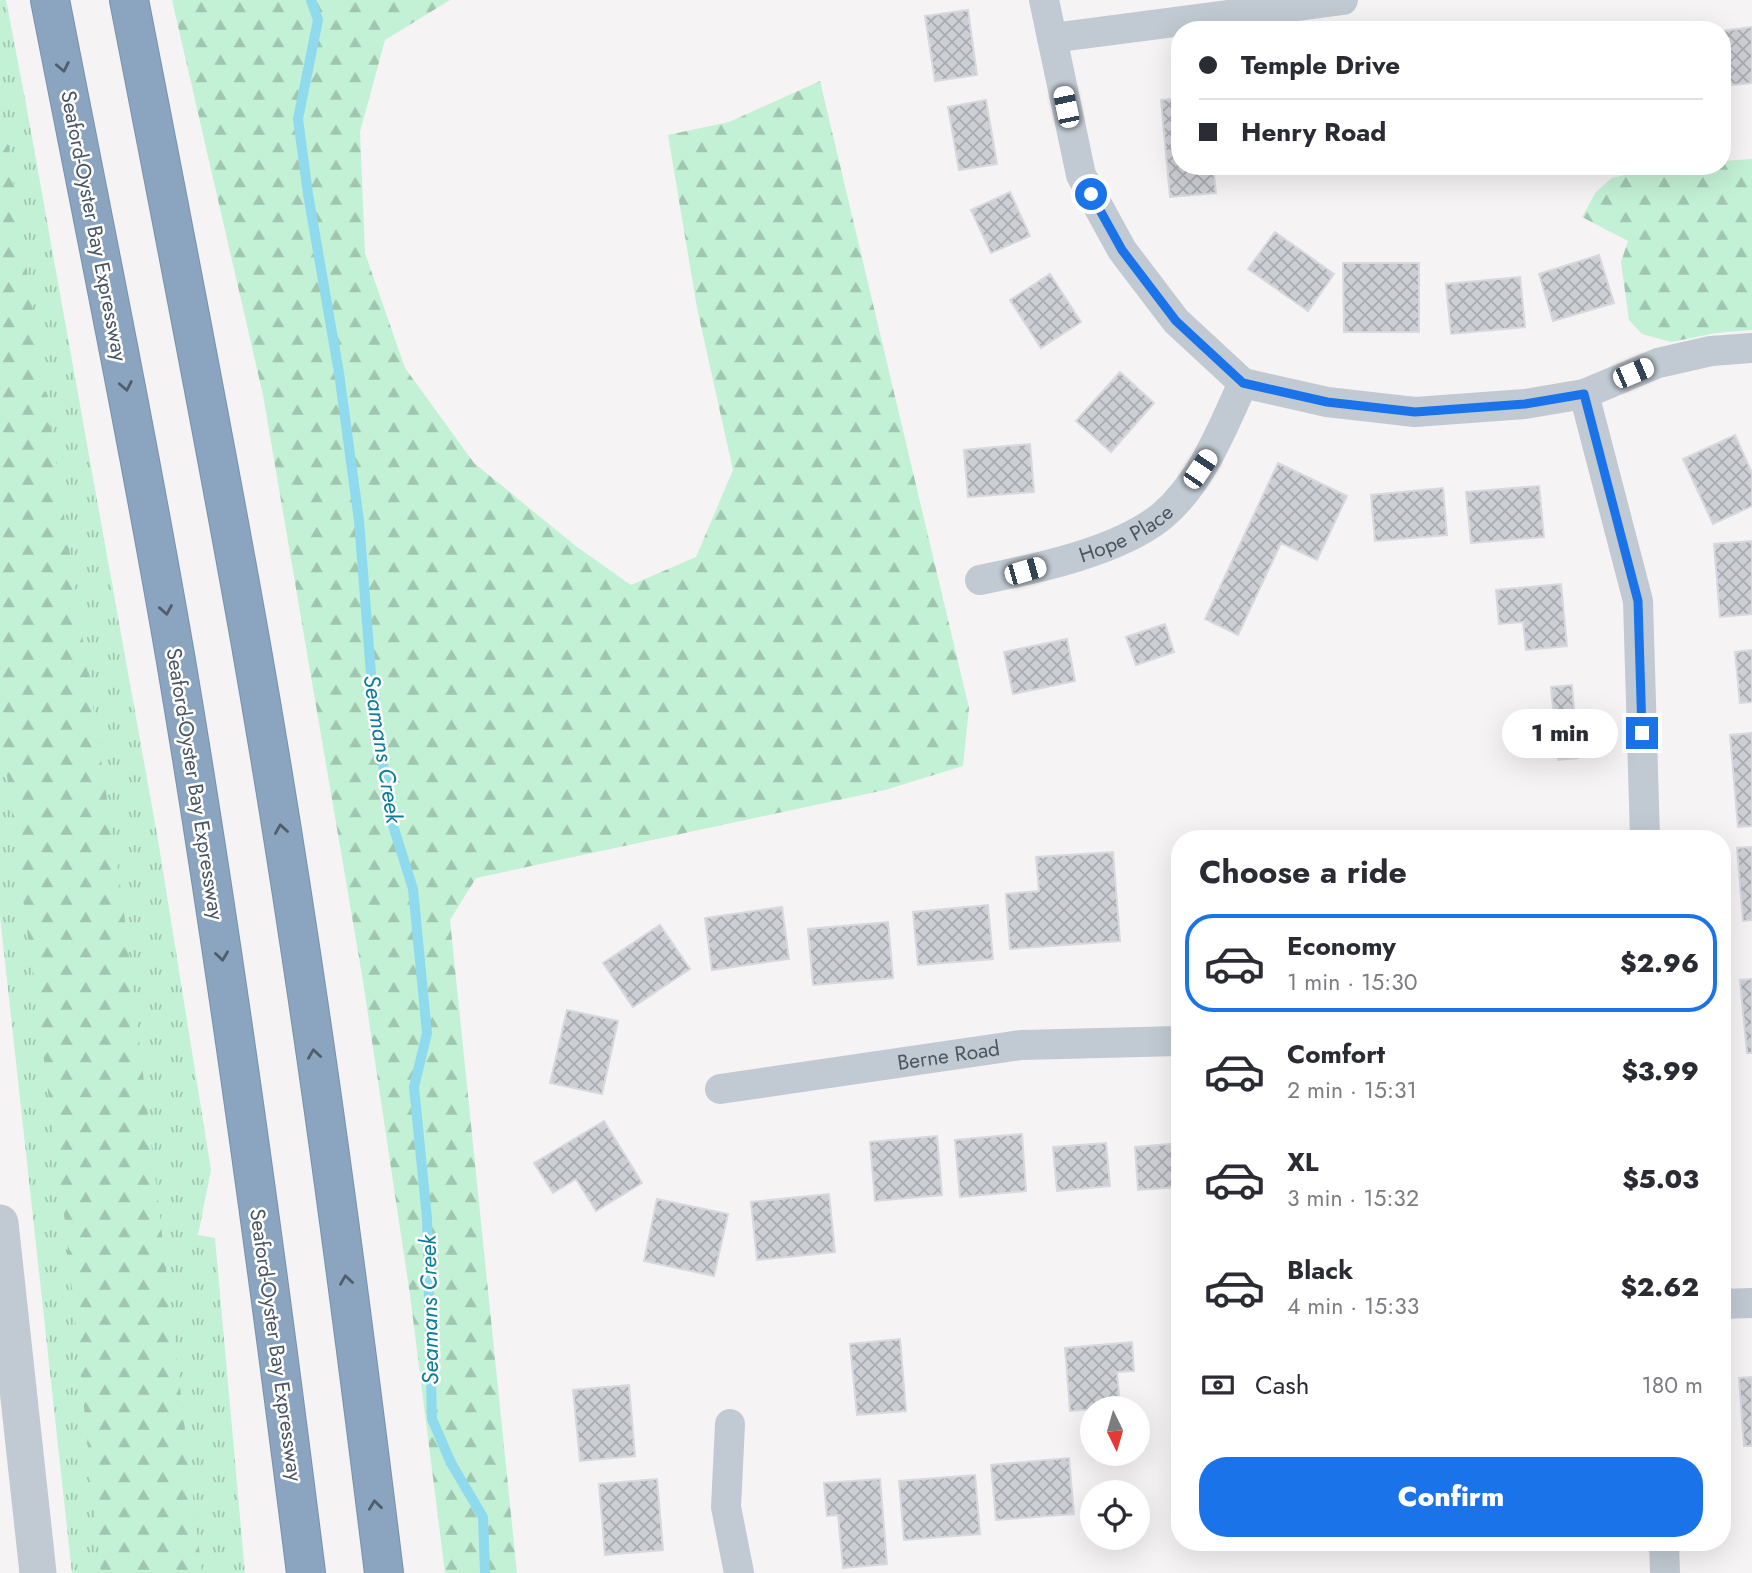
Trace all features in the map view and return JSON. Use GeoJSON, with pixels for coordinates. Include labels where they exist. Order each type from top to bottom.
{"type":"FeatureCollection","features":[{"type":"Feature","properties":{"kind":"highway","name":"Seaford-Oyster Bay Expressway"},"geometry":{"type":"LineString","coordinates":[[50,0],[131,413],[176,660],[218,926],[306,1573]]}},
{"type":"Feature","properties":{"kind":"highway"},"geometry":{"type":"LineString","coordinates":[[129,0],[220,477],[291,888],[384,1573]]}},
{"type":"Feature","properties":{"kind":"street"},"geometry":{"type":"LineString","coordinates":[[1044,0],[1081,175],[1116,240],[1176,321],[1243,383],[1327,402],[1415,412],[1525,404],[1584,394],[1658,363],[1711,351],[1752,348]]}},
{"type":"Feature","properties":{"kind":"street"},"geometry":{"type":"LineString","coordinates":[[1182,21],[1343,0]]}},
{"type":"Feature","properties":{"kind":"street"},"geometry":{"type":"LineString","coordinates":[[1052,38],[1171,22]]}},
{"type":"Feature","properties":{"kind":"street","name":"Hope Place"},"geometry":{"type":"LineString","coordinates":[[980,580],[1081,555],[1127,537],[1162,516],[1188,487],[1212,452],[1243,383]]}},
{"type":"Feature","properties":{"kind":"street"},"geometry":{"type":"LineString","coordinates":[[1584,394],[1638,601],[1645,830]]}},
{"type":"Feature","properties":{"kind":"street","name":"Berne Road"},"geometry":{"type":"LineString","coordinates":[[720,1089],[1021,1045],[1171,1041]]}},
{"type":"Feature","properties":{"kind":"street"},"geometry":{"type":"LineString","coordinates":[[0,1223],[38,1573]]}},
{"type":"Feature","properties":{"kind":"street"},"geometry":{"type":"LineString","coordinates":[[1731,1304],[1752,1303]]}},
{"type":"Feature","properties":{"kind":"street"},"geometry":{"type":"LineString","coordinates":[[730,1423],[726,1507],[739,1573]]}},
{"type":"Feature","properties":{"kind":"street"},"geometry":{"type":"LineString","coordinates":[[1664,1551],[1665,1573]]}},
{"type":"Feature","properties":{"kind":"green space"},"geometry":{"type":"Polygon","coordinates":[[[0,0],[6,0],[26,104],[158,840],[211,1170],[198,1235],[215,1238],[245,1573],[72,1573],[0,916],[0,0]]]}},
{"type":"Feature","properties":{"kind":"green space"},"geometry":{"type":"Polygon","coordinates":[[[172,0],[450,0],[385,40],[360,132],[365,253],[405,368],[474,463],[577,547],[631,585],[696,557],[733,470],[697,308],[668,135],[729,122],[820,81],[969,708],[963,766],[885,790],[476,878],[450,920],[517,1573],[445,1573],[410,1295],[363,981],[263,395],[172,0]]]}},
{"type":"Feature","properties":{"kind":"green space"},"geometry":{"type":"Polygon","coordinates":[[[0,93],[123,904],[202,1573],[101,1573],[65,1222],[0,722],[0,93]]]}},
{"type":"Feature","properties":{"kind":"green space"},"geometry":{"type":"Polygon","coordinates":[[[1752,159],[1752,330],[1716,333],[1671,342],[1642,334],[1629,320],[1621,262],[1628,241],[1582,217],[1596,192],[1612,178],[1624,175],[1731,175],[1731,160],[1752,159]]]}},
{"type":"Feature","properties":{"kind":"building"},"geometry":{"type":"Polygon","coordinates":[[[968,10],[977,75],[935,81],[925,16],[968,10]]]}},
{"type":"Feature","properties":{"kind":"building"},"geometry":{"type":"Polygon","coordinates":[[[1752,27],[1752,83],[1731,85],[1731,30],[1752,27]]]}},
{"type":"Feature","properties":{"kind":"building"},"geometry":{"type":"Polygon","coordinates":[[[1171,99],[1171,175],[1214,175],[1216,193],[1170,197],[1161,100],[1171,99]]]}},
{"type":"Feature","properties":{"kind":"building"},"geometry":{"type":"Polygon","coordinates":[[[986,100],[997,164],[959,170],[948,107],[986,100]]]}},
{"type":"Feature","properties":{"kind":"building"},"geometry":{"type":"Polygon","coordinates":[[[1010,192],[1030,236],[991,253],[971,210],[1010,192]]]}},
{"type":"Feature","properties":{"kind":"building"},"geometry":{"type":"Polygon","coordinates":[[[1275,232],[1334,274],[1308,311],[1248,269],[1275,232]]]}},
{"type":"Feature","properties":{"kind":"building"},"geometry":{"type":"Polygon","coordinates":[[[1599,255],[1614,303],[1553,321],[1539,274],[1599,255]]]}},
{"type":"Feature","properties":{"kind":"building"},"geometry":{"type":"Polygon","coordinates":[[[1343,263],[1419,263],[1419,332],[1344,332],[1343,263]]]}},
{"type":"Feature","properties":{"kind":"building"},"geometry":{"type":"Polygon","coordinates":[[[1050,274],[1081,322],[1041,348],[1010,300],[1050,274]]]}},
{"type":"Feature","properties":{"kind":"building"},"geometry":{"type":"Polygon","coordinates":[[[1520,277],[1525,327],[1451,334],[1446,284],[1520,277]]]}},
{"type":"Feature","properties":{"kind":"building"},"geometry":{"type":"Polygon","coordinates":[[[1120,372],[1154,403],[1111,452],[1076,421],[1120,372]]]}},
{"type":"Feature","properties":{"kind":"building"},"geometry":{"type":"Polygon","coordinates":[[[1735,435],[1752,473],[1752,506],[1713,524],[1683,459],[1735,435]]]}},
{"type":"Feature","properties":{"kind":"building"},"geometry":{"type":"Polygon","coordinates":[[[1030,444],[1034,492],[968,497],[964,450],[1030,444]]]}},
{"type":"Feature","properties":{"kind":"building"},"geometry":{"type":"Polygon","coordinates":[[[1278,463],[1347,496],[1317,560],[1281,543],[1238,635],[1205,619],[1278,463]]]}},
{"type":"Feature","properties":{"kind":"building"},"geometry":{"type":"Polygon","coordinates":[[[1539,486],[1544,537],[1471,543],[1466,492],[1539,486]]]}},
{"type":"Feature","properties":{"kind":"building"},"geometry":{"type":"Polygon","coordinates":[[[1443,488],[1447,535],[1375,541],[1371,495],[1443,488]]]}},
{"type":"Feature","properties":{"kind":"building"},"geometry":{"type":"Polygon","coordinates":[[[1752,541],[1752,614],[1720,617],[1714,544],[1752,541]]]}},
{"type":"Feature","properties":{"kind":"building"},"geometry":{"type":"Polygon","coordinates":[[[1561,584],[1567,646],[1526,650],[1523,622],[1499,624],[1496,590],[1561,584]]]}},
{"type":"Feature","properties":{"kind":"building"},"geometry":{"type":"Polygon","coordinates":[[[1165,624],[1174,652],[1136,665],[1126,637],[1165,624]]]}},
{"type":"Feature","properties":{"kind":"building"},"geometry":{"type":"Polygon","coordinates":[[[1067,639],[1075,681],[1013,694],[1004,652],[1067,639]]]}},
{"type":"Feature","properties":{"kind":"building"},"geometry":{"type":"Polygon","coordinates":[[[1752,650],[1752,702],[1740,703],[1735,652],[1752,650]]]}},
{"type":"Feature","properties":{"kind":"building"},"geometry":{"type":"Polygon","coordinates":[[[1572,685],[1578,758],[1558,760],[1551,687],[1572,685]]]}},
{"type":"Feature","properties":{"kind":"building"},"geometry":{"type":"Polygon","coordinates":[[[1752,733],[1752,826],[1738,827],[1730,735],[1752,733]]]}},
{"type":"Feature","properties":{"kind":"building"},"geometry":{"type":"Polygon","coordinates":[[[1752,847],[1752,920],[1743,921],[1737,848],[1752,847]]]}},
{"type":"Feature","properties":{"kind":"building"},"geometry":{"type":"Polygon","coordinates":[[[1113,852],[1120,941],[1010,949],[1006,894],[1039,891],[1036,857],[1113,852]]]}},
{"type":"Feature","properties":{"kind":"building"},"geometry":{"type":"Polygon","coordinates":[[[988,905],[993,959],[918,965],[913,912],[988,905]]]}},
{"type":"Feature","properties":{"kind":"building"},"geometry":{"type":"Polygon","coordinates":[[[782,907],[789,959],[712,970],[705,918],[782,907]]]}},
{"type":"Feature","properties":{"kind":"building"},"geometry":{"type":"Polygon","coordinates":[[[888,922],[893,978],[813,985],[808,929],[888,922]]]}},
{"type":"Feature","properties":{"kind":"building"},"geometry":{"type":"Polygon","coordinates":[[[660,925],[690,969],[633,1007],[603,963],[660,925]]]}},
{"type":"Feature","properties":{"kind":"building"},"geometry":{"type":"Polygon","coordinates":[[[1752,979],[1752,1053],[1747,1053],[1740,980],[1752,979]]]}},
{"type":"Feature","properties":{"kind":"building"},"geometry":{"type":"Polygon","coordinates":[[[567,1010],[618,1021],[602,1094],[550,1083],[567,1010]]]}},
{"type":"Feature","properties":{"kind":"building"},"geometry":{"type":"Polygon","coordinates":[[[604,1121],[642,1183],[596,1211],[576,1179],[553,1193],[534,1163],[604,1121]]]}},
{"type":"Feature","properties":{"kind":"building"},"geometry":{"type":"Polygon","coordinates":[[[1022,1134],[1026,1191],[960,1197],[955,1140],[1022,1134]]]}},
{"type":"Feature","properties":{"kind":"building"},"geometry":{"type":"Polygon","coordinates":[[[937,1136],[942,1195],[875,1201],[870,1142],[937,1136]]]}},
{"type":"Feature","properties":{"kind":"building"},"geometry":{"type":"Polygon","coordinates":[[[1106,1143],[1110,1186],[1057,1191],[1053,1147],[1106,1143]]]}},
{"type":"Feature","properties":{"kind":"building"},"geometry":{"type":"Polygon","coordinates":[[[1171,1144],[1171,1188],[1138,1190],[1135,1147],[1171,1144]]]}},
{"type":"Feature","properties":{"kind":"building"},"geometry":{"type":"Polygon","coordinates":[[[829,1194],[835,1252],[757,1260],[751,1202],[829,1194]]]}},
{"type":"Feature","properties":{"kind":"building"},"geometry":{"type":"Polygon","coordinates":[[[657,1199],[728,1214],[714,1276],[644,1261],[657,1199]]]}},
{"type":"Feature","properties":{"kind":"building"},"geometry":{"type":"Polygon","coordinates":[[[900,1339],[906,1411],[857,1415],[850,1344],[900,1339]]]}},
{"type":"Feature","properties":{"kind":"building"},"geometry":{"type":"Polygon","coordinates":[[[1132,1342],[1134,1371],[1117,1372],[1119,1396],[1080,1396],[1080,1410],[1070,1411],[1065,1348],[1132,1342]]]}},
{"type":"Feature","properties":{"kind":"building"},"geometry":{"type":"Polygon","coordinates":[[[1752,1377],[1752,1446],[1744,1446],[1739,1378],[1752,1377]]]}},
{"type":"Feature","properties":{"kind":"building"},"geometry":{"type":"Polygon","coordinates":[[[629,1385],[635,1456],[580,1461],[573,1390],[629,1385]]]}},
{"type":"Feature","properties":{"kind":"building"},"geometry":{"type":"Polygon","coordinates":[[[1069,1458],[1074,1514],[996,1520],[991,1465],[1069,1458]]]}},
{"type":"Feature","properties":{"kind":"building"},"geometry":{"type":"Polygon","coordinates":[[[975,1475],[980,1534],[904,1540],[899,1481],[975,1475]]]}},
{"type":"Feature","properties":{"kind":"building"},"geometry":{"type":"Polygon","coordinates":[[[657,1479],[663,1550],[605,1555],[599,1484],[657,1479]]]}},
{"type":"Feature","properties":{"kind":"building"},"geometry":{"type":"Polygon","coordinates":[[[880,1479],[887,1564],[843,1568],[838,1515],[827,1516],[824,1483],[880,1479]]]}},
{"type":"Feature","properties":{"kind":"waterway","name":"Seamans Creek"},"geometry":{"type":"LineString","coordinates":[[311,0],[318,20],[298,119],[339,373],[359,521],[371,674],[390,816],[413,889],[427,1033],[414,1087],[427,1218],[432,1419],[451,1463],[483,1517],[485,1573]]}},
{"type":"Feature","properties":{"kind":"route"},"geometry":{"type":"LineString","coordinates":[[1091,194],[1122,250],[1176,321],[1243,383],[1327,402],[1415,412],[1525,404],[1584,394],[1638,601],[1642,733]]}}]}
